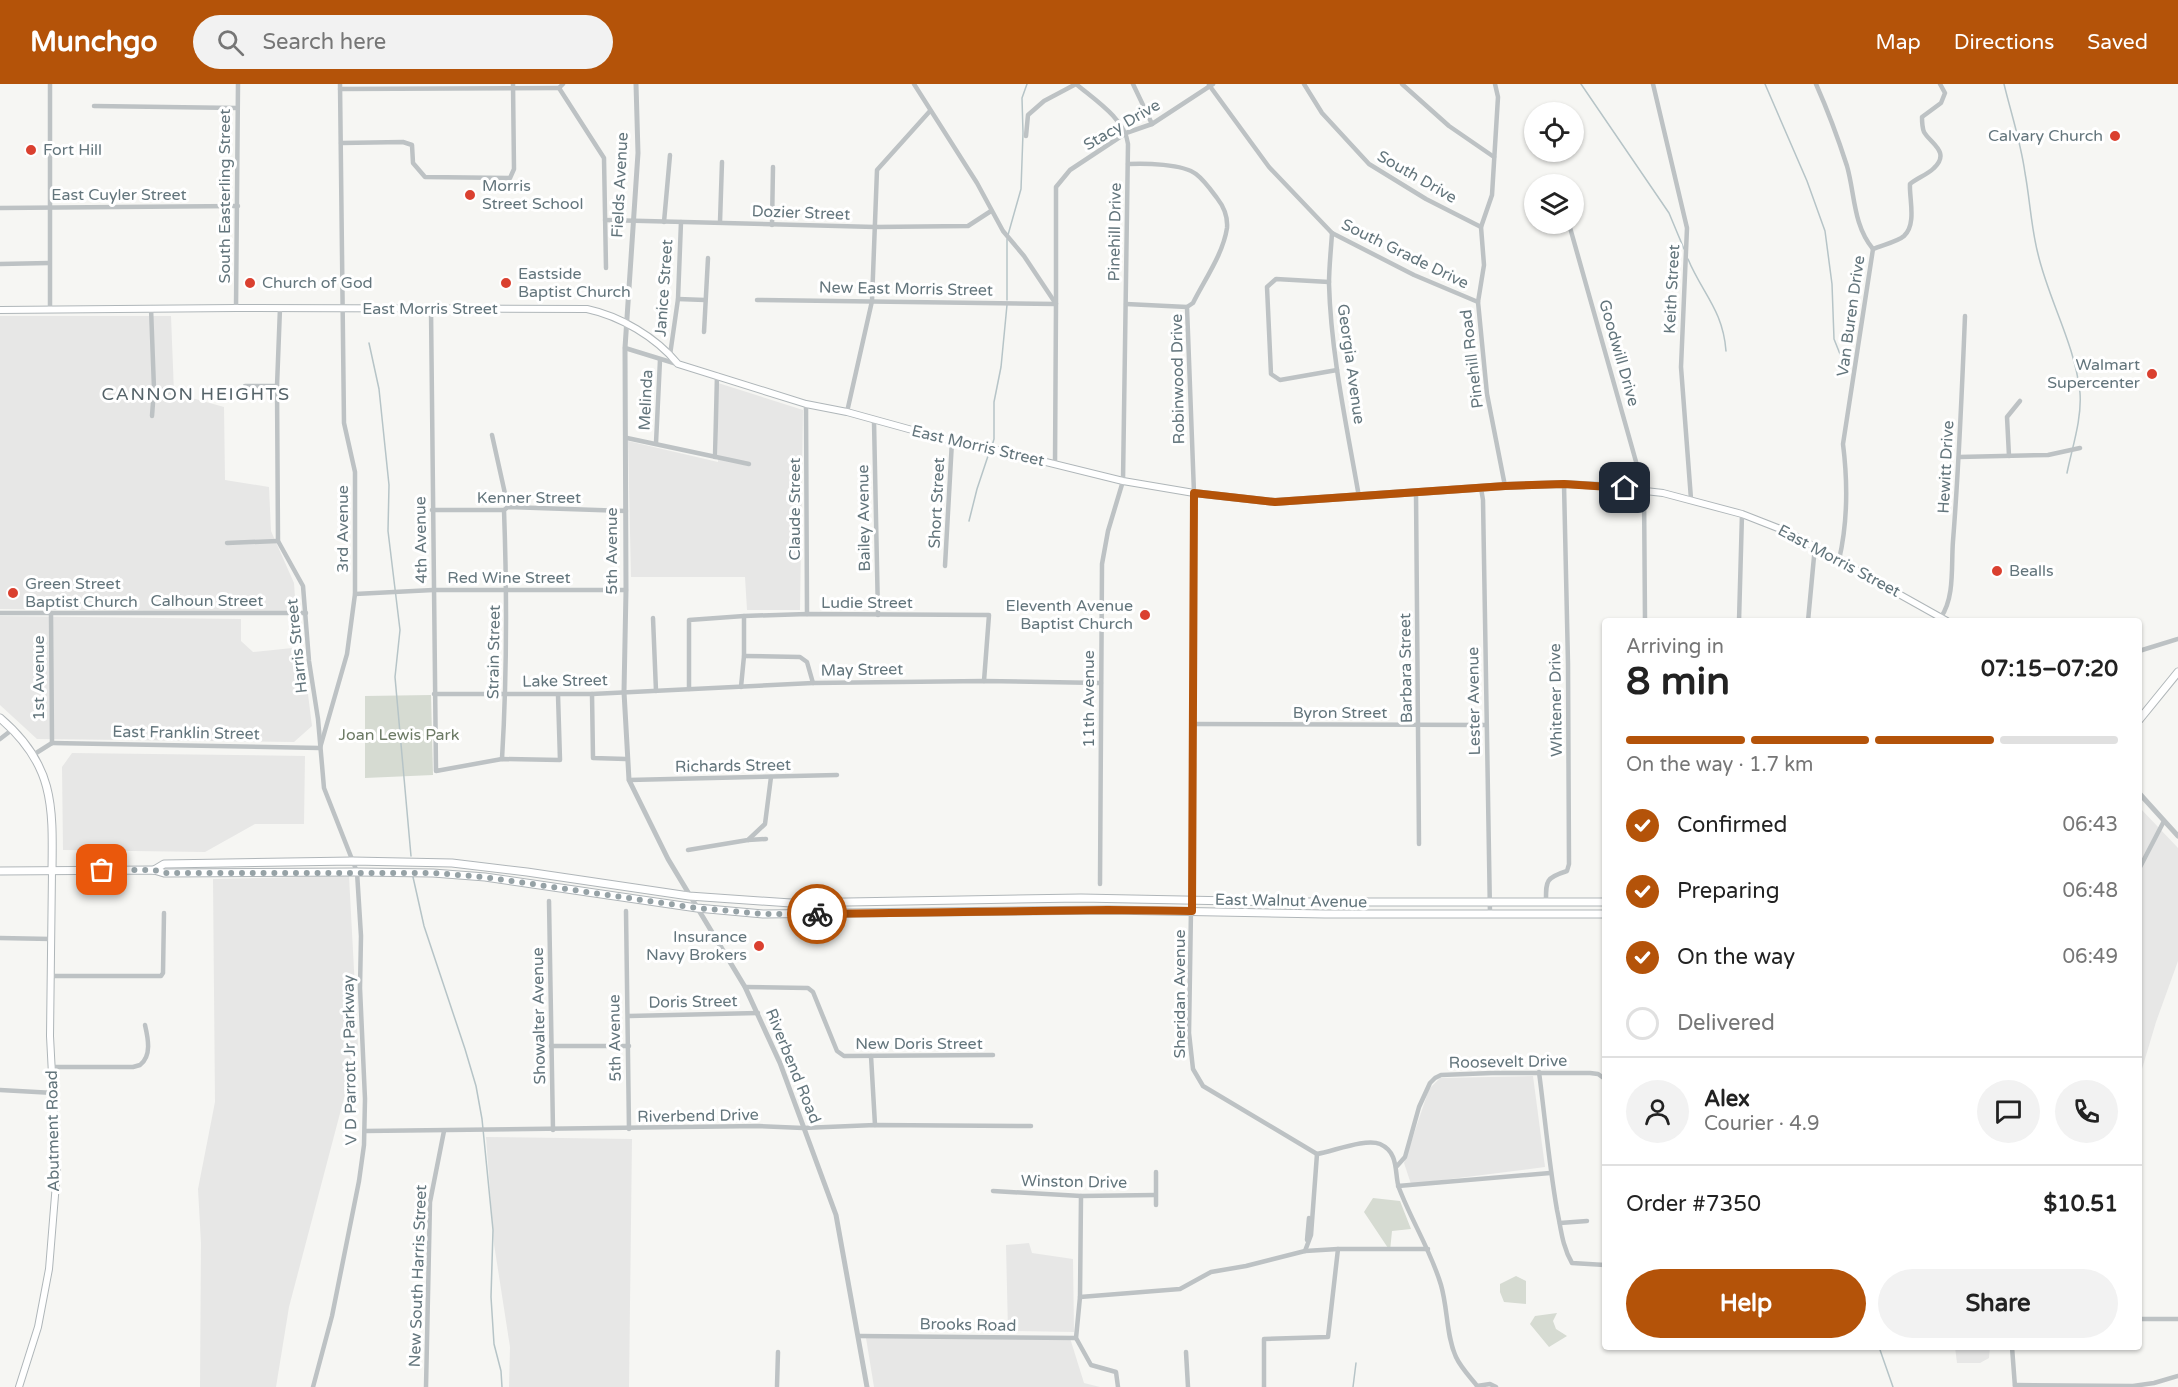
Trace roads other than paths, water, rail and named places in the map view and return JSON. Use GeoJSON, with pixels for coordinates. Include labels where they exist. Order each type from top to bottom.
{"type":"FeatureCollection","features":[{"type":"Feature","properties":{"kind":"main road","name":"East Morris Street"},"geometry":{"type":"LineString","coordinates":[[0,310],[587,309],[626,322],[670,355],[678,364],[806,404],[847,412],[952,441],[969,443],[1123,481],[1194,493],[1275,502],[1564,484],[1644,490],[1691,499],[1742,514],[1788,532],[1941,617]]}},
{"type":"Feature","properties":{"kind":"main road"},"geometry":{"type":"LineString","coordinates":[[2142,716],[2178,672]]}},
{"type":"Feature","properties":{"kind":"main road"},"geometry":{"type":"LineString","coordinates":[[0,718],[13,729],[33,755],[44,778],[51,802],[52,870]]}},
{"type":"Feature","properties":{"kind":"main road","name":"East Walnut Avenue"},"geometry":{"type":"LineString","coordinates":[[154,870],[165,864],[418,861],[480,866],[689,897],[791,903],[1081,898],[1602,902]]}},
{"type":"Feature","properties":{"kind":"main road","name":"Abutment Road"},"geometry":{"type":"LineString","coordinates":[[19,1387],[38,1327],[49,1269],[57,1172],[52,1067],[52,870]]}},
{"type":"Feature","properties":{"kind":"main road","name":"East Walnut Avenue"},"geometry":{"type":"LineString","coordinates":[[0,871],[357,872],[484,877],[697,908],[763,914],[1108,910],[1602,914]]}},
{"type":"Feature","properties":{"kind":"main road"},"geometry":{"type":"LineString","coordinates":[[1000,899],[1000,911]]}},
{"type":"Feature","properties":{"kind":"street"},"geometry":{"type":"LineString","coordinates":[[50,84],[51,309]]}},
{"type":"Feature","properties":{"kind":"street","name":"South Easterling Street"},"geometry":{"type":"LineString","coordinates":[[236,308],[238,84]]}},
{"type":"Feature","properties":{"kind":"street","name":"Fields Avenue"},"geometry":{"type":"LineString","coordinates":[[626,322],[638,153],[636,84]]}},
{"type":"Feature","properties":{"kind":"street"},"geometry":{"type":"LineString","coordinates":[[914,84],[1003,231],[1024,256],[1056,304]]}},
{"type":"Feature","properties":{"kind":"street"},"geometry":{"type":"LineString","coordinates":[[1026,136],[1028,115],[1044,101],[1076,84],[1109,112],[1126,133]]}},
{"type":"Feature","properties":{"kind":"street"},"geometry":{"type":"LineString","coordinates":[[1133,84],[1152,124]]}},
{"type":"Feature","properties":{"kind":"street","name":"South Drive"},"geometry":{"type":"LineString","coordinates":[[1304,84],[1322,113],[1369,164],[1426,199],[1481,227]]}},
{"type":"Feature","properties":{"kind":"street"},"geometry":{"type":"LineString","coordinates":[[1402,84],[1449,126],[1494,156]]}},
{"type":"Feature","properties":{"kind":"street","name":"Pinehill Road"},"geometry":{"type":"LineString","coordinates":[[1495,84],[1498,97],[1492,195],[1481,227],[1484,265],[1478,302],[1487,394],[1505,486]]}},
{"type":"Feature","properties":{"kind":"street","name":"Keith Street"},"geometry":{"type":"LineString","coordinates":[[1653,84],[1687,228],[1681,367],[1691,499]]}},
{"type":"Feature","properties":{"kind":"street","name":"Van Buren Drive"},"geometry":{"type":"LineString","coordinates":[[1816,84],[1847,168],[1858,223],[1866,241],[1873,249],[1843,444],[1847,476],[1847,514],[1839,560]]}},
{"type":"Feature","properties":{"kind":"street"},"geometry":{"type":"LineString","coordinates":[[1873,249],[1904,236],[1909,229],[1911,218],[1910,184],[1939,163],[1940,152],[1934,141],[1925,133],[1922,117],[1941,103],[1945,93],[1940,84]]}},
{"type":"Feature","properties":{"kind":"street","name":"Stacy Drive"},"geometry":{"type":"LineString","coordinates":[[1055,464],[1056,187],[1070,170],[1126,133],[1152,124],[1210,85]]}},
{"type":"Feature","properties":{"kind":"street","name":"South Grade Drive"},"geometry":{"type":"LineString","coordinates":[[1210,85],[1269,167],[1332,233],[1414,275],[1478,302]]}},
{"type":"Feature","properties":{"kind":"street"},"geometry":{"type":"LineString","coordinates":[[341,143],[403,142],[412,145],[413,163],[424,177],[510,178],[514,169],[513,86]]}},
{"type":"Feature","properties":{"kind":"street"},"geometry":{"type":"LineString","coordinates":[[340,87],[561,86],[604,158],[606,268]]}},
{"type":"Feature","properties":{"kind":"street","name":"3rd Avenue"},"geometry":{"type":"LineString","coordinates":[[320,748],[347,654],[355,594],[356,472],[344,423],[340,87]]}},
{"type":"Feature","properties":{"kind":"street"},"geometry":{"type":"LineString","coordinates":[[94,106],[237,108]]}},
{"type":"Feature","properties":{"kind":"street"},"geometry":{"type":"LineString","coordinates":[[847,412],[872,301],[876,170],[930,111]]}},
{"type":"Feature","properties":{"kind":"street","name":"Pinehill Drive"},"geometry":{"type":"LineString","coordinates":[[1123,481],[1128,164],[1126,133]]}},
{"type":"Feature","properties":{"kind":"street"},"geometry":{"type":"LineString","coordinates":[[664,222],[670,155]]}},
{"type":"Feature","properties":{"kind":"street"},"geometry":{"type":"LineString","coordinates":[[720,222],[722,162]]}},
{"type":"Feature","properties":{"kind":"street","name":"Robinwood Drive"},"geometry":{"type":"LineString","coordinates":[[1128,164],[1166,166],[1194,172],[1207,185],[1227,215],[1227,229],[1221,249],[1193,303],[1187,307],[1194,493]]}},
{"type":"Feature","properties":{"kind":"street"},"geometry":{"type":"LineString","coordinates":[[772,167],[772,225]]}},
{"type":"Feature","properties":{"kind":"street","name":"East Cuyler Street"},"geometry":{"type":"LineString","coordinates":[[0,208],[238,206]]}},
{"type":"Feature","properties":{"kind":"street","name":"Dozier Street"},"geometry":{"type":"LineString","coordinates":[[605,220],[875,227],[968,226],[991,211]]}},
{"type":"Feature","properties":{"kind":"street","name":"Janice Street"},"geometry":{"type":"LineString","coordinates":[[670,355],[678,299],[681,222]]}},
{"type":"Feature","properties":{"kind":"street","name":"Georgia Avenue"},"geometry":{"type":"LineString","coordinates":[[1332,233],[1329,282],[1331,322],[1359,497]]}},
{"type":"Feature","properties":{"kind":"street","name":"Goodwill Drive"},"geometry":{"type":"LineString","coordinates":[[1572,234],[1644,490],[1645,618]]}},
{"type":"Feature","properties":{"kind":"street"},"geometry":{"type":"LineString","coordinates":[[704,332],[708,258]]}},
{"type":"Feature","properties":{"kind":"street"},"geometry":{"type":"LineString","coordinates":[[0,264],[50,263]]}},
{"type":"Feature","properties":{"kind":"street"},"geometry":{"type":"LineString","coordinates":[[1329,282],[1276,279],[1267,287],[1271,374],[1280,380],[1337,370]]}},
{"type":"Feature","properties":{"kind":"street"},"geometry":{"type":"LineString","coordinates":[[678,299],[705,300]]}},
{"type":"Feature","properties":{"kind":"street","name":"New East Morris Street"},"geometry":{"type":"LineString","coordinates":[[757,300],[1056,304]]}},
{"type":"Feature","properties":{"kind":"street"},"geometry":{"type":"LineString","coordinates":[[1126,304],[1187,307]]}},
{"type":"Feature","properties":{"kind":"street"},"geometry":{"type":"LineString","coordinates":[[151,308],[154,388],[152,416]]}},
{"type":"Feature","properties":{"kind":"street","name":"Harris Street"},"geometry":{"type":"LineString","coordinates":[[280,308],[277,386],[278,541],[303,586],[324,788],[357,872]]}},
{"type":"Feature","properties":{"kind":"street","name":"4th Avenue"},"geometry":{"type":"LineString","coordinates":[[431,309],[436,771],[502,759]]}},
{"type":"Feature","properties":{"kind":"street","name":"Hewitt Drive"},"geometry":{"type":"LineString","coordinates":[[1941,617],[1947,608],[1949,597],[1959,457],[1965,316]]}},
{"type":"Feature","properties":{"kind":"street","name":"5th Avenue"},"geometry":{"type":"LineString","coordinates":[[626,322],[624,692],[626,759],[629,780]]}},
{"type":"Feature","properties":{"kind":"street"},"geometry":{"type":"LineString","coordinates":[[625,348],[678,364]]}},
{"type":"Feature","properties":{"kind":"street","name":"Melinda"},"geometry":{"type":"LineString","coordinates":[[656,442],[660,360]]}},
{"type":"Feature","properties":{"kind":"street"},"geometry":{"type":"LineString","coordinates":[[716,457],[717,375]]}},
{"type":"Feature","properties":{"kind":"street"},"geometry":{"type":"LineString","coordinates":[[245,386],[277,386]]}},
{"type":"Feature","properties":{"kind":"street"},"geometry":{"type":"LineString","coordinates":[[154,388],[178,392]]}},
{"type":"Feature","properties":{"kind":"street"},"geometry":{"type":"LineString","coordinates":[[2009,456],[2007,417],[2020,401]]}},
{"type":"Feature","properties":{"kind":"street","name":"Claude Street"},"geometry":{"type":"LineString","coordinates":[[806,404],[807,614]]}},
{"type":"Feature","properties":{"kind":"street","name":"Bailey Avenue"},"geometry":{"type":"LineString","coordinates":[[874,421],[878,615]]}},
{"type":"Feature","properties":{"kind":"street","name":"Strain Street"},"geometry":{"type":"LineString","coordinates":[[492,435],[506,509],[506,693],[502,759]]}},
{"type":"Feature","properties":{"kind":"street"},"geometry":{"type":"LineString","coordinates":[[627,438],[656,442],[749,464]]}},
{"type":"Feature","properties":{"kind":"street","name":"Short Street"},"geometry":{"type":"LineString","coordinates":[[945,566],[952,441]]}},
{"type":"Feature","properties":{"kind":"street"},"geometry":{"type":"LineString","coordinates":[[1959,457],[2048,455],[2080,448]]}},
{"type":"Feature","properties":{"kind":"street","name":"11th Avenue"},"geometry":{"type":"LineString","coordinates":[[1101,884],[1102,564],[1108,531],[1123,481]]}},
{"type":"Feature","properties":{"kind":"street","name":"Whitener Drive"},"geometry":{"type":"LineString","coordinates":[[1546,902],[1548,879],[1567,872],[1569,864],[1564,484]]}},
{"type":"Feature","properties":{"kind":"street","name":"Lester Avenue"},"geometry":{"type":"LineString","coordinates":[[1480,488],[1483,500],[1490,914]]}},
{"type":"Feature","properties":{"kind":"street","name":"Barbara Street"},"geometry":{"type":"LineString","coordinates":[[1416,492],[1419,844]]}},
{"type":"Feature","properties":{"kind":"street","name":"Sheridan Avenue"},"geometry":{"type":"LineString","coordinates":[[1194,493],[1194,724],[1189,1033],[1193,1069],[1203,1086],[1317,1154]]}},
{"type":"Feature","properties":{"kind":"street","name":"Kenner Street"},"geometry":{"type":"LineString","coordinates":[[432,510],[626,511]]}},
{"type":"Feature","properties":{"kind":"street"},"geometry":{"type":"LineString","coordinates":[[1739,618],[1742,514]]}},
{"type":"Feature","properties":{"kind":"street"},"geometry":{"type":"LineString","coordinates":[[227,543],[278,541]]}},
{"type":"Feature","properties":{"kind":"street"},"geometry":{"type":"LineString","coordinates":[[1808,618],[1815,546]]}},
{"type":"Feature","properties":{"kind":"street","name":"Red Wine Street"},"geometry":{"type":"LineString","coordinates":[[355,594],[434,590],[626,590]]}},
{"type":"Feature","properties":{"kind":"street","name":"Calhoun Street"},"geometry":{"type":"LineString","coordinates":[[0,613],[306,613]]}},
{"type":"Feature","properties":{"kind":"street","name":"1st Avenue"},"geometry":{"type":"LineString","coordinates":[[51,614],[52,743]]}},
{"type":"Feature","properties":{"kind":"street","name":"Ludie Street"},"geometry":{"type":"LineString","coordinates":[[689,689],[689,620],[807,614],[989,615],[984,681]]}},
{"type":"Feature","properties":{"kind":"street"},"geometry":{"type":"LineString","coordinates":[[741,687],[744,616]]}},
{"type":"Feature","properties":{"kind":"street"},"geometry":{"type":"LineString","coordinates":[[653,618],[656,691]]}},
{"type":"Feature","properties":{"kind":"street"},"geometry":{"type":"LineString","coordinates":[[2142,650],[2178,639]]}},
{"type":"Feature","properties":{"kind":"street"},"geometry":{"type":"LineString","coordinates":[[744,656],[800,657],[807,662],[813,683]]}},
{"type":"Feature","properties":{"kind":"street","name":"May Street"},"geometry":{"type":"LineString","coordinates":[[624,692],[813,683],[984,681],[1101,683]]}},
{"type":"Feature","properties":{"kind":"street","name":"Lake Street"},"geometry":{"type":"LineString","coordinates":[[434,694],[624,692]]}},
{"type":"Feature","properties":{"kind":"street"},"geometry":{"type":"LineString","coordinates":[[502,759],[560,760],[558,694]]}},
{"type":"Feature","properties":{"kind":"street"},"geometry":{"type":"LineString","coordinates":[[592,694],[593,758],[626,759]]}},
{"type":"Feature","properties":{"kind":"street","name":"Byron Street"},"geometry":{"type":"LineString","coordinates":[[1194,724],[1486,725]]}},
{"type":"Feature","properties":{"kind":"street"},"geometry":{"type":"LineString","coordinates":[[0,739],[13,729]]}},
{"type":"Feature","properties":{"kind":"street"},"geometry":{"type":"LineString","coordinates":[[33,755],[52,743]]}},
{"type":"Feature","properties":{"kind":"street","name":"East Franklin Street"},"geometry":{"type":"LineString","coordinates":[[52,743],[320,748]]}},
{"type":"Feature","properties":{"kind":"street","name":"Richards Street"},"geometry":{"type":"LineString","coordinates":[[629,780],[837,775]]}},
{"type":"Feature","properties":{"kind":"street"},"geometry":{"type":"LineString","coordinates":[[766,838],[765,824],[771,777]]}},
{"type":"Feature","properties":{"kind":"street","name":"Riverbend Road"},"geometry":{"type":"LineString","coordinates":[[629,780],[689,897],[758,1013],[780,1063],[836,1215],[867,1387]]}},
{"type":"Feature","properties":{"kind":"street"},"geometry":{"type":"LineString","coordinates":[[2142,797],[2178,836]]}},
{"type":"Feature","properties":{"kind":"street"},"geometry":{"type":"LineString","coordinates":[[2142,863],[2164,821]]}},
{"type":"Feature","properties":{"kind":"street"},"geometry":{"type":"LineString","coordinates":[[748,840],[765,824]]}},
{"type":"Feature","properties":{"kind":"street"},"geometry":{"type":"LineString","coordinates":[[757,831],[766,838]]}},
{"type":"Feature","properties":{"kind":"street"},"geometry":{"type":"LineString","coordinates":[[688,850],[766,838]]}},
{"type":"Feature","properties":{"kind":"street","name":"V D Parrott Jr Parkway"},"geometry":{"type":"LineString","coordinates":[[313,1387],[332,1316],[359,1181],[365,1131],[360,988],[361,936],[357,872]]}},
{"type":"Feature","properties":{"kind":"street","name":"Showalter Avenue"},"geometry":{"type":"LineString","coordinates":[[549,901],[554,1130]]}},
{"type":"Feature","properties":{"kind":"street","name":"5th Avenue"},"geometry":{"type":"LineString","coordinates":[[626,911],[629,1129]]}},
{"type":"Feature","properties":{"kind":"street"},"geometry":{"type":"LineString","coordinates":[[51,976],[161,976],[163,973],[164,913]]}},
{"type":"Feature","properties":{"kind":"street"},"geometry":{"type":"LineString","coordinates":[[0,938],[51,939]]}},
{"type":"Feature","properties":{"kind":"street","name":"New Doris Street"},"geometry":{"type":"LineString","coordinates":[[744,987],[808,988],[813,992],[840,1054],[993,1055]]}},
{"type":"Feature","properties":{"kind":"street","name":"Doris Street"},"geometry":{"type":"LineString","coordinates":[[629,1016],[758,1013]]}},
{"type":"Feature","properties":{"kind":"street"},"geometry":{"type":"LineString","coordinates":[[52,1067],[133,1067],[140,1065],[147,1056],[147,1036],[144,1025]]}},
{"type":"Feature","properties":{"kind":"street"},"geometry":{"type":"LineString","coordinates":[[551,1046],[629,1046]]}},
{"type":"Feature","properties":{"kind":"street"},"geometry":{"type":"LineString","coordinates":[[871,1056],[875,1125]]}},
{"type":"Feature","properties":{"kind":"street"},"geometry":{"type":"LineString","coordinates":[[1539,1072],[1550,1173],[1565,1251],[1572,1263],[1602,1265]]}},
{"type":"Feature","properties":{"kind":"street","name":"Roosevelt Drive"},"geometry":{"type":"LineString","coordinates":[[1397,1166],[1405,1157],[1419,1107],[1430,1083],[1441,1075],[1539,1072],[1590,1073],[1602,1077]]}},
{"type":"Feature","properties":{"kind":"street"},"geometry":{"type":"LineString","coordinates":[[0,1090],[54,1093]]}},
{"type":"Feature","properties":{"kind":"street","name":"Riverbend Drive"},"geometry":{"type":"LineString","coordinates":[[365,1131],[759,1126],[803,1128],[875,1125],[1031,1126]]}},
{"type":"Feature","properties":{"kind":"street","name":"New South Harris Street"},"geometry":{"type":"LineString","coordinates":[[426,1387],[430,1202],[444,1131]]}},
{"type":"Feature","properties":{"kind":"street"},"geometry":{"type":"LineString","coordinates":[[1305,1251],[1317,1154],[1371,1142],[1382,1145],[1397,1166],[1398,1186],[1428,1249],[1442,1287],[1452,1344],[1457,1359],[1477,1386],[1490,1384],[1496,1387]]}},
{"type":"Feature","properties":{"kind":"street"},"geometry":{"type":"LineString","coordinates":[[1156,1172],[1156,1205]]}},
{"type":"Feature","properties":{"kind":"street"},"geometry":{"type":"LineString","coordinates":[[1398,1186],[1550,1173]]}},
{"type":"Feature","properties":{"kind":"street","name":"Winston Drive"},"geometry":{"type":"LineString","coordinates":[[993,1191],[1081,1196],[1155,1195]]}},
{"type":"Feature","properties":{"kind":"street"},"geometry":{"type":"LineString","coordinates":[[1081,1196],[1080,1297],[1076,1338],[1090,1365],[1116,1372],[1118,1387]]}},
{"type":"Feature","properties":{"kind":"street"},"geometry":{"type":"LineString","coordinates":[[1560,1223],[1587,1221]]}},
{"type":"Feature","properties":{"kind":"street"},"geometry":{"type":"LineString","coordinates":[[1264,1387],[1264,1339],[1329,1337],[1338,1249]]}},
{"type":"Feature","properties":{"kind":"street"},"geometry":{"type":"LineString","coordinates":[[1080,1297],[1180,1289],[1211,1272],[1305,1251],[1428,1249]]}},
{"type":"Feature","properties":{"kind":"street"},"geometry":{"type":"LineString","coordinates":[[2142,1319],[2178,1319]]}},
{"type":"Feature","properties":{"kind":"street","name":"Brooks Road"},"geometry":{"type":"LineString","coordinates":[[859,1336],[1076,1338]]}},
{"type":"Feature","properties":{"kind":"street"},"geometry":{"type":"LineString","coordinates":[[2012,1350],[2015,1386],[2133,1386],[2178,1376]]}},
{"type":"Feature","properties":{"kind":"street"},"geometry":{"type":"LineString","coordinates":[[777,1352],[777,1386]]}},
{"type":"Feature","properties":{"kind":"street"},"geometry":{"type":"LineString","coordinates":[[1186,1352],[1188,1387]]}},
{"type":"Feature","properties":{"kind":"waterway"},"geometry":{"type":"LineString","coordinates":[[1008,235],[1021,189],[1022,98],[1027,84]]}},
{"type":"Feature","properties":{"kind":"waterway"},"geometry":{"type":"LineString","coordinates":[[1581,84],[1669,213],[1684,249]]}},
{"type":"Feature","properties":{"kind":"waterway"},"geometry":{"type":"LineString","coordinates":[[1765,84],[1807,181],[1825,231],[1832,284],[1834,339],[1844,364]]}},
{"type":"Feature","properties":{"kind":"waterway"},"geometry":{"type":"LineString","coordinates":[[2004,84],[2021,151],[2038,254],[2073,357],[2080,393],[2080,413],[2067,473]]}},
{"type":"Feature","properties":{"kind":"waterway"},"geometry":{"type":"LineString","coordinates":[[1007,239],[1007,300]]}},
{"type":"Feature","properties":{"kind":"waterway"},"geometry":{"type":"LineString","coordinates":[[1688,259],[1721,324],[1726,351]]}},
{"type":"Feature","properties":{"kind":"waterway"},"geometry":{"type":"LineString","coordinates":[[992,446],[994,402],[1001,367],[1007,305]]}},
{"type":"Feature","properties":{"kind":"waterway"},"geometry":{"type":"LineString","coordinates":[[369,343],[379,389],[389,485],[388,531],[400,630],[395,677],[411,856]]}},
{"type":"Feature","properties":{"kind":"waterway"},"geometry":{"type":"LineString","coordinates":[[969,521],[990,450]]}},
{"type":"Feature","properties":{"kind":"waterway"},"geometry":{"type":"LineString","coordinates":[[413,877],[424,926],[476,1086],[482,1119],[493,1230],[491,1297],[494,1344],[501,1371],[502,1387]]}},
{"type":"Feature","properties":{"kind":"waterway"},"geometry":{"type":"LineString","coordinates":[[1880,1350],[1893,1387]]}},
{"type":"Feature","properties":{"kind":"waterway"},"geometry":{"type":"LineString","coordinates":[[1353,1387],[1356,1363]]}},
{"type":"Feature","properties":{"kind":"place","name":"Calvary Church"},"geometry":{"type":"Point","coordinates":[2115,136]}},
{"type":"Feature","properties":{"kind":"place","name":"Fort Hill"},"geometry":{"type":"Point","coordinates":[31,150]}},
{"type":"Feature","properties":{"kind":"place","name":"Morris Street School"},"geometry":{"type":"Point","coordinates":[470,195]}},
{"type":"Feature","properties":{"kind":"place","name":"Church of God"},"geometry":{"type":"Point","coordinates":[250,283]}},
{"type":"Feature","properties":{"kind":"place","name":"Eastside Baptist Church"},"geometry":{"type":"Point","coordinates":[506,283]}},
{"type":"Feature","properties":{"kind":"place","name":"Walmart Supercenter"},"geometry":{"type":"Point","coordinates":[2152,374]}},
{"type":"Feature","properties":{"kind":"place","name":"Bealls"},"geometry":{"type":"Point","coordinates":[1997,571]}},
{"type":"Feature","properties":{"kind":"place","name":"Green Street Baptist Church"},"geometry":{"type":"Point","coordinates":[13,593]}},
{"type":"Feature","properties":{"kind":"place","name":"Eleventh Avenue Baptist Church"},"geometry":{"type":"Point","coordinates":[1145,615]}},
{"type":"Feature","properties":{"kind":"place","name":"Insurance Navy Brokers"},"geometry":{"type":"Point","coordinates":[759,946]}},
{"type":"Feature","properties":{"kind":"district","name":"CANNON HEIGHTS"},"geometry":{"type":"Point","coordinates":[196,394]}},
{"type":"Feature","properties":{"kind":"park label","name":"Joan Lewis Park"},"geometry":{"type":"Point","coordinates":[399,735]}}]}
